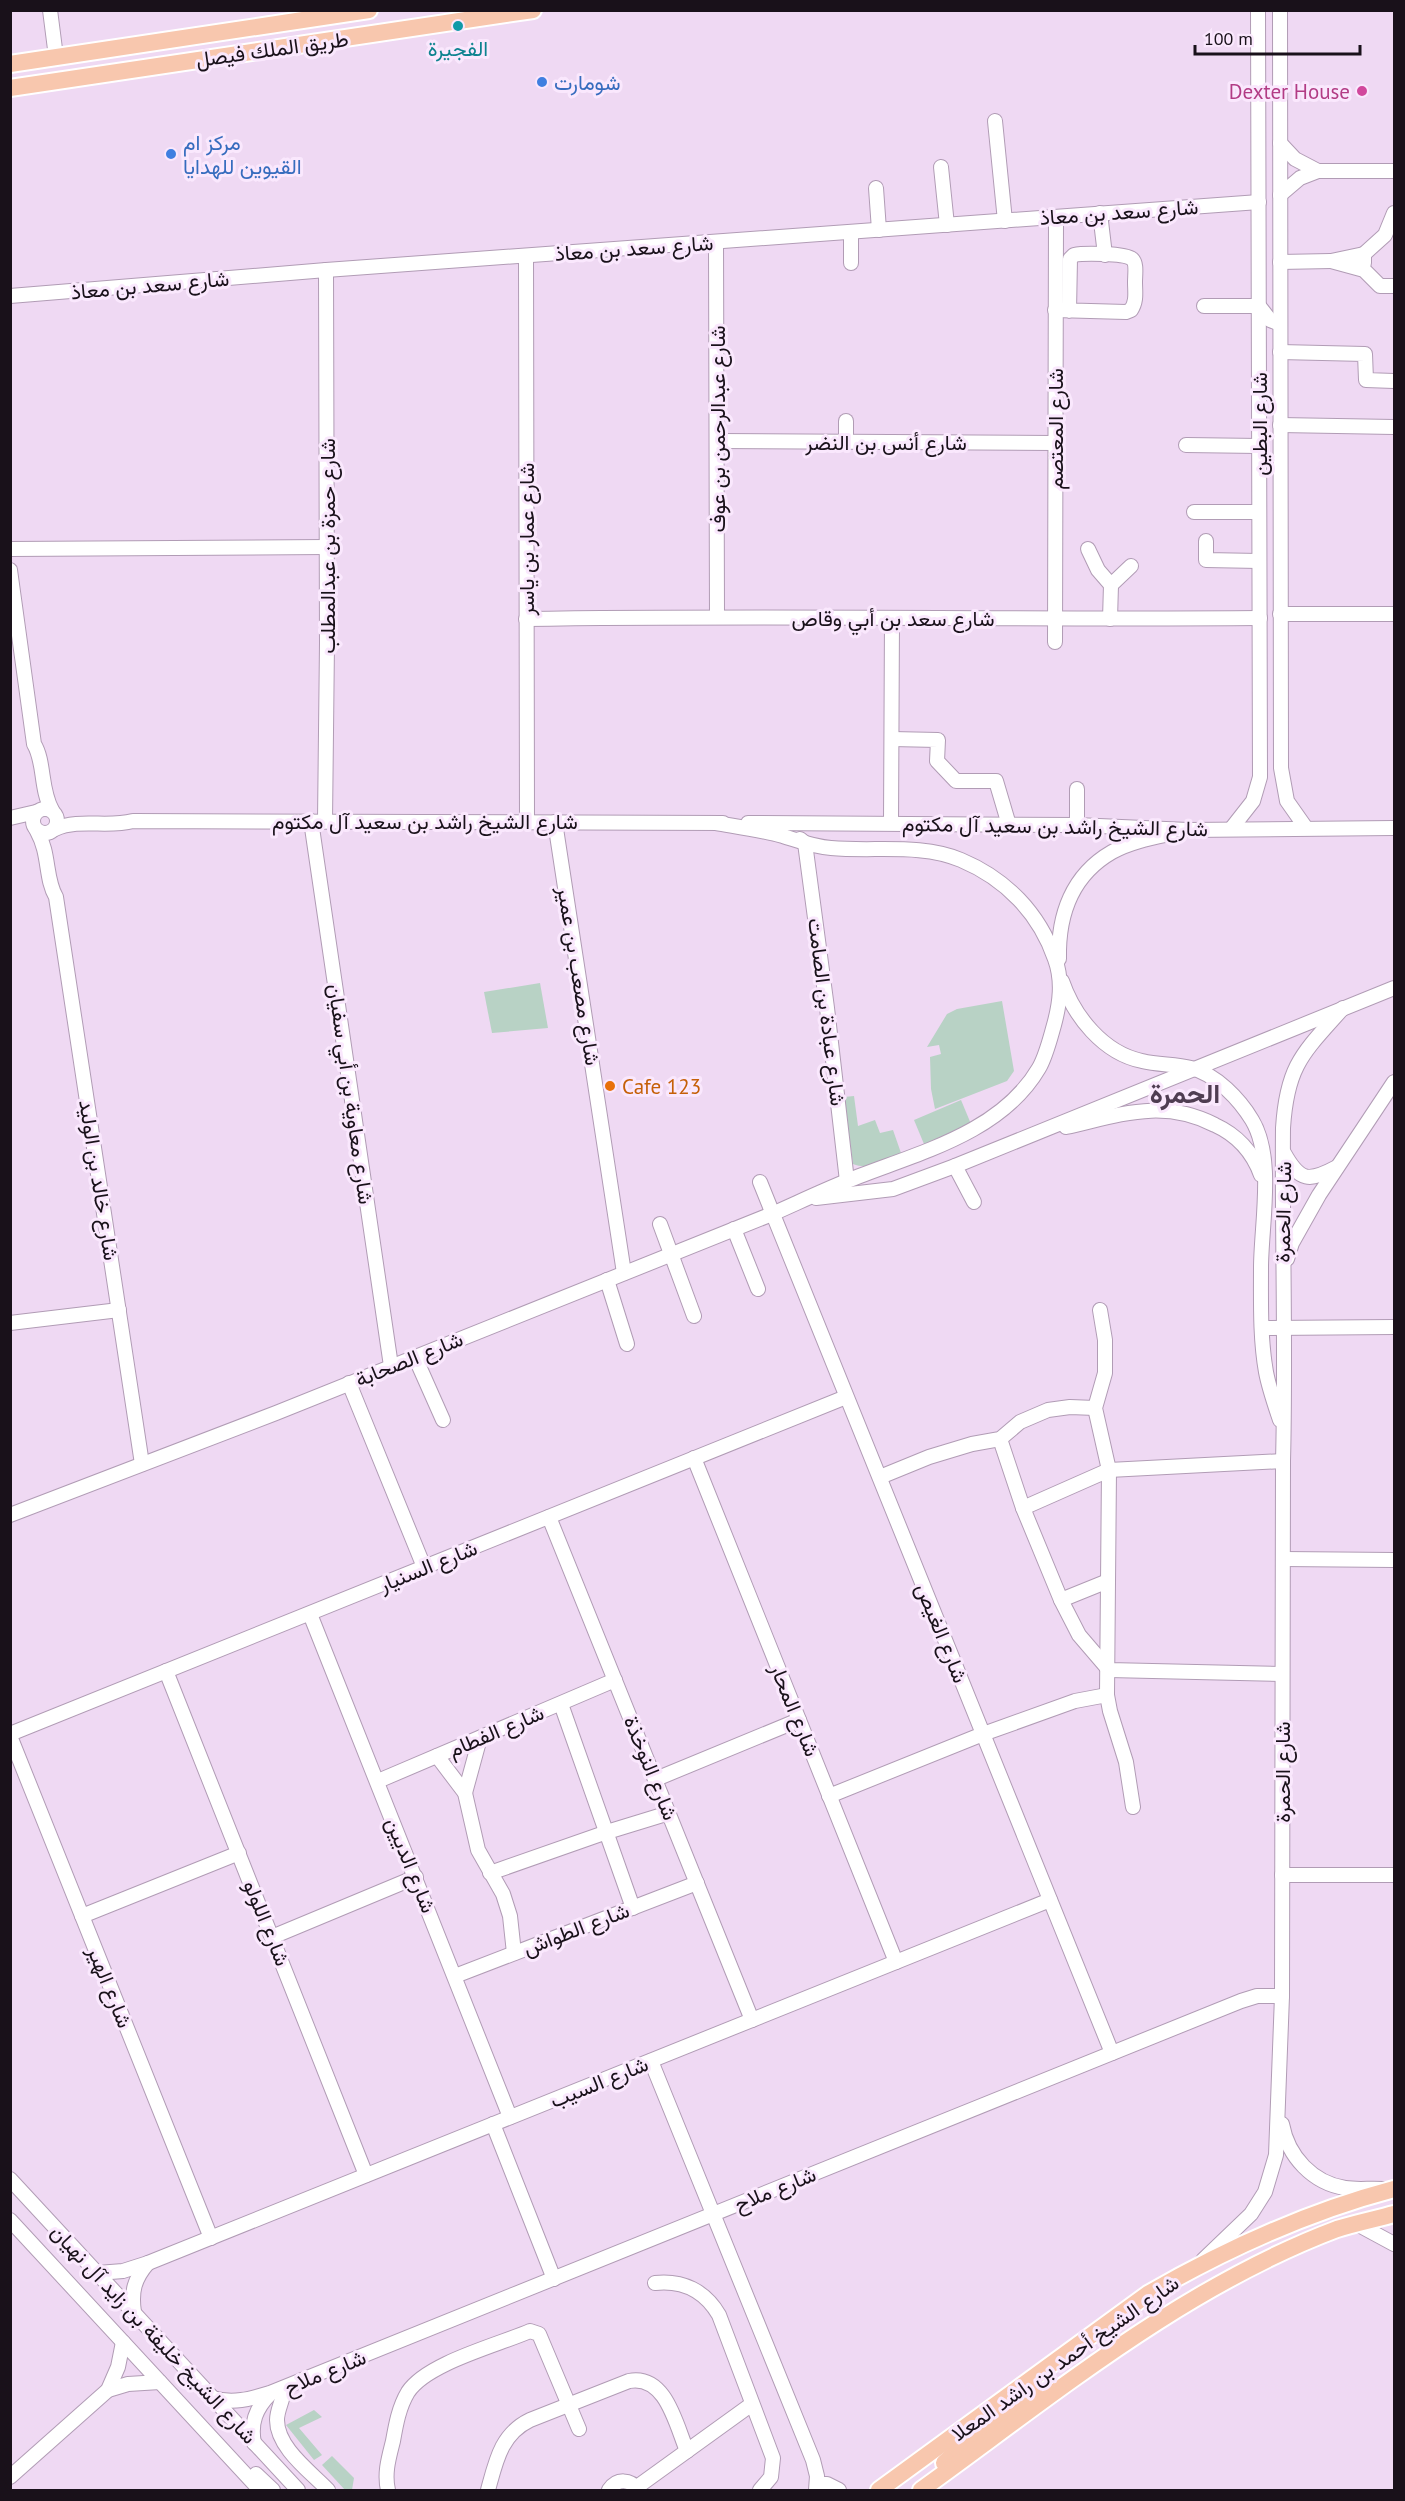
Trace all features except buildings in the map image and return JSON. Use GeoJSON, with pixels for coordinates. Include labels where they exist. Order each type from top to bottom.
{"type":"FeatureCollection","features":[{"type":"Feature","properties":{"kind":"main road","name":"طريق الملك فيصل"},"geometry":{"type":"LineString","coordinates":[[10,64],[369,10]]}},
{"type":"Feature","properties":{"kind":"main road","name":"طريق الملك فيصل"},"geometry":{"type":"LineString","coordinates":[[10,88],[533,10]]}},
{"type":"Feature","properties":{"kind":"main road","name":"شارع الشيخ أحمد بن راشد المعلا"},"geometry":{"type":"LineString","coordinates":[[879,2490],[1148,2294],[1195,2268],[1301,2219],[1355,2199],[1394,2189]]}},
{"type":"Feature","properties":{"kind":"main road","name":"شارع الشيخ أحمد بن راشد المعلا"},"geometry":{"type":"LineString","coordinates":[[924,2488],[1162,2318],[1248,2268],[1295,2246],[1357,2224],[1395,2214]]}},
{"type":"Feature","properties":{"kind":"main road"},"geometry":{"type":"LineString","coordinates":[[924,2488],[956,2451],[1030,2397],[1034,2391],[1032,2380]]}},
{"type":"Feature","properties":{"kind":"street"},"geometry":{"type":"LineString","coordinates":[[50,10],[56,57]]}},
{"type":"Feature","properties":{"kind":"street"},"geometry":{"type":"LineString","coordinates":[[1258,13],[1280,17]]}},
{"type":"Feature","properties":{"kind":"street","name":"شارع البطين"},"geometry":{"type":"LineString","coordinates":[[1231,829],[1253,801],[1260,777],[1258,13]]}},
{"type":"Feature","properties":{"kind":"street","name":"شارع البطين"},"geometry":{"type":"LineString","coordinates":[[1280,17],[1281,779],[1292,811],[1306,828]]}},
{"type":"Feature","properties":{"kind":"street"},"geometry":{"type":"LineString","coordinates":[[995,121],[1005,221]]}},
{"type":"Feature","properties":{"kind":"street"},"geometry":{"type":"LineString","coordinates":[[1280,143],[1295,159],[1318,171]]}},
{"type":"Feature","properties":{"kind":"street"},"geometry":{"type":"LineString","coordinates":[[941,167],[947,225]]}},
{"type":"Feature","properties":{"kind":"street"},"geometry":{"type":"LineString","coordinates":[[1280,195],[1300,178],[1318,171],[1395,171]]}},
{"type":"Feature","properties":{"kind":"street"},"geometry":{"type":"LineString","coordinates":[[876,188],[879,230]]}},
{"type":"Feature","properties":{"kind":"street","name":"شارع سعد بن معاذ"},"geometry":{"type":"LineString","coordinates":[[10,296],[326,270],[1258,202]]}},
{"type":"Feature","properties":{"kind":"street"},"geometry":{"type":"LineString","coordinates":[[1100,213],[1105,255]]}},
{"type":"Feature","properties":{"kind":"street"},"geometry":{"type":"LineString","coordinates":[[1280,262],[1331,261],[1364,254],[1390,235],[1395,213]]}},
{"type":"Feature","properties":{"kind":"street","name":"شارع المعتصم"},"geometry":{"type":"LineString","coordinates":[[1055,642],[1056,217]]}},
{"type":"Feature","properties":{"kind":"street"},"geometry":{"type":"LineString","coordinates":[[851,232],[851,263]]}},
{"type":"Feature","properties":{"kind":"street","name":"شارع عبدالرحمن بن عوف"},"geometry":{"type":"LineString","coordinates":[[716,242],[717,616]]}},
{"type":"Feature","properties":{"kind":"street"},"geometry":{"type":"LineString","coordinates":[[1055,310],[1069,311],[1126,312],[1131,310],[1136,303],[1133,260],[1129,257],[1081,254],[1070,259],[1069,311]]}},
{"type":"Feature","properties":{"kind":"street"},"geometry":{"type":"LineString","coordinates":[[1364,254],[1364,270]]}},
{"type":"Feature","properties":{"kind":"street","name":"شارع عمار بن ياسر"},"geometry":{"type":"LineString","coordinates":[[526,256],[527,821]]}},
{"type":"Feature","properties":{"kind":"street"},"geometry":{"type":"LineString","coordinates":[[1331,261],[1364,270],[1380,286],[1395,286]]}},
{"type":"Feature","properties":{"kind":"street","name":"شارع حمزة بن عبدالمطلب"},"geometry":{"type":"LineString","coordinates":[[325,821],[326,270]]}},
{"type":"Feature","properties":{"kind":"street"},"geometry":{"type":"LineString","coordinates":[[1204,306],[1259,306],[1270,320],[1280,324]]}},
{"type":"Feature","properties":{"kind":"street"},"geometry":{"type":"LineString","coordinates":[[1280,352],[1365,354],[1366,381],[1395,381]]}},
{"type":"Feature","properties":{"kind":"street"},"geometry":{"type":"LineString","coordinates":[[846,421],[846,441]]}},
{"type":"Feature","properties":{"kind":"street"},"geometry":{"type":"LineString","coordinates":[[1280,425],[1395,427]]}},
{"type":"Feature","properties":{"kind":"street","name":"شارع أنس بن النضر"},"geometry":{"type":"LineString","coordinates":[[718,441],[1054,443]]}},
{"type":"Feature","properties":{"kind":"street"},"geometry":{"type":"LineString","coordinates":[[1186,445],[1259,446]]}},
{"type":"Feature","properties":{"kind":"street"},"geometry":{"type":"LineString","coordinates":[[1194,512],[1259,512]]}},
{"type":"Feature","properties":{"kind":"street"},"geometry":{"type":"LineString","coordinates":[[1206,541],[1206,560],[1260,561]]}},
{"type":"Feature","properties":{"kind":"street"},"geometry":{"type":"LineString","coordinates":[[10,549],[327,547]]}},
{"type":"Feature","properties":{"kind":"street"},"geometry":{"type":"LineString","coordinates":[[1084,550],[1111,585],[1110,619]]}},
{"type":"Feature","properties":{"kind":"street"},"geometry":{"type":"LineString","coordinates":[[1111,585],[1131,566]]}},
{"type":"Feature","properties":{"kind":"street"},"geometry":{"type":"LineString","coordinates":[[10,570],[34,744],[32,754],[37,786],[37,812],[33,821],[37,830]]}},
{"type":"Feature","properties":{"kind":"street"},"geometry":{"type":"LineString","coordinates":[[1280,614],[1395,614]]}},
{"type":"Feature","properties":{"kind":"street","name":"شارع سعد بن أبي وقاص"},"geometry":{"type":"LineString","coordinates":[[526,619],[717,616],[892,619],[1260,618]]}},
{"type":"Feature","properties":{"kind":"street"},"geometry":{"type":"LineString","coordinates":[[891,822],[892,619]]}},
{"type":"Feature","properties":{"kind":"street"},"geometry":{"type":"LineString","coordinates":[[892,739],[938,740],[937,761],[956,781],[996,781],[1009,825]]}},
{"type":"Feature","properties":{"kind":"street"},"geometry":{"type":"LineString","coordinates":[[10,825],[44,833],[54,830],[58,821],[43,786],[39,753],[34,744]]}},
{"type":"Feature","properties":{"kind":"street"},"geometry":{"type":"LineString","coordinates":[[1077,789],[1077,825]]}},
{"type":"Feature","properties":{"kind":"street"},"geometry":{"type":"LineString","coordinates":[[10,818],[37,812],[43,808],[53,811]]}},
{"type":"Feature","properties":{"kind":"street","name":"شارع الشيخ راشد بن سعيد آل مكتوم"},"geometry":{"type":"LineString","coordinates":[[53,811],[78,817],[121,818],[133,821]]}},
{"type":"Feature","properties":{"kind":"street","name":"شارع الشيخ راشد بن سعيد آل مكتوم"},"geometry":{"type":"LineString","coordinates":[[54,830],[72,824],[118,824],[133,821],[891,822],[1077,825],[1188,830],[1391,829]]}},
{"type":"Feature","properties":{"kind":"street","name":"شارع معاوية بن أبي سفيان"},"geometry":{"type":"LineString","coordinates":[[311,821],[391,1366]]}},
{"type":"Feature","properties":{"kind":"street","name":"شارع مصعب بن عمير"},"geometry":{"type":"LineString","coordinates":[[555,822],[624,1273]]}},
{"type":"Feature","properties":{"kind":"street","name":"شارع عبادة بن الصامت"},"geometry":{"type":"LineString","coordinates":[[806,822],[796,832],[797,837],[805,843],[847,1181]]}},
{"type":"Feature","properties":{"kind":"street","name":"شارع الشيخ راشد بن سعيد آل مكتوم"},"geometry":{"type":"LineString","coordinates":[[716,823],[757,830],[830,848],[935,852],[960,860],[988,873],[1030,910],[1043,929],[1059,969],[1059,1003],[1039,1068],[1005,1108],[987,1121],[914,1156],[805,1199]]}},
{"type":"Feature","properties":{"kind":"street","name":"شارع خالد بن الوليد"},"geometry":{"type":"LineString","coordinates":[[37,830],[46,851],[51,887],[56,897],[142,1464]]}},
{"type":"Feature","properties":{"kind":"street","name":"شارع خالد بن الوليد"},"geometry":{"type":"LineString","coordinates":[[54,830],[52,850],[58,886],[56,897]]}},
{"type":"Feature","properties":{"kind":"street"},"geometry":{"type":"LineString","coordinates":[[1188,830],[1138,842],[1112,852],[1076,886],[1064,909],[1058,933],[1059,969],[1076,1012],[1094,1034],[1139,1061],[1193,1068]]}},
{"type":"Feature","properties":{"kind":"street"},"geometry":{"type":"LineString","coordinates":[[805,1199],[893,1189],[1393,988]]}},
{"type":"Feature","properties":{"kind":"street","name":"شارع الحمرة"},"geometry":{"type":"LineString","coordinates":[[1195,2268],[1243,2223],[1265,2192],[1276,2155],[1282,1996],[1284,1328],[1282,1275],[1285,1106],[1290,1080],[1299,1060],[1311,1042],[1342,1008]]}},
{"type":"Feature","properties":{"kind":"street","name":"شارع الحمرة"},"geometry":{"type":"LineString","coordinates":[[1193,1068],[1216,1081],[1234,1097],[1253,1122],[1261,1142],[1264,1182],[1262,1328],[1266,1376],[1284,1434]]}},
{"type":"Feature","properties":{"kind":"street"},"geometry":{"type":"LineString","coordinates":[[1282,1275],[1292,1243],[1301,1226],[1361,1129],[1395,1082]]}},
{"type":"Feature","properties":{"kind":"street"},"geometry":{"type":"LineString","coordinates":[[1026,1137],[1136,1111],[1172,1110],[1200,1117],[1226,1130],[1244,1145],[1257,1164],[1264,1182]]}},
{"type":"Feature","properties":{"kind":"street"},"geometry":{"type":"LineString","coordinates":[[1283,1151],[1298,1174],[1307,1179],[1319,1177],[1341,1164]]}},
{"type":"Feature","properties":{"kind":"street"},"geometry":{"type":"LineString","coordinates":[[955,1166],[974,1202]]}},
{"type":"Feature","properties":{"kind":"street","name":"شارع الغيص"},"geometry":{"type":"LineString","coordinates":[[760,1182],[1112,2053]]}},
{"type":"Feature","properties":{"kind":"street","name":"شارع الصحابة"},"geometry":{"type":"LineString","coordinates":[[10,1515],[415,1357],[805,1199]]}},
{"type":"Feature","properties":{"kind":"street"},"geometry":{"type":"LineString","coordinates":[[660,1224],[694,1316]]}},
{"type":"Feature","properties":{"kind":"street"},"geometry":{"type":"LineString","coordinates":[[734,1229],[758,1289]]}},
{"type":"Feature","properties":{"kind":"street"},"geometry":{"type":"LineString","coordinates":[[607,1280],[627,1344]]}},
{"type":"Feature","properties":{"kind":"street"},"geometry":{"type":"LineString","coordinates":[[10,1323],[119,1310]]}},
{"type":"Feature","properties":{"kind":"street"},"geometry":{"type":"LineString","coordinates":[[1100,1310],[1105,1341],[1105,1373],[1095,1408],[1108,1470],[1109,1670],[1107,1695],[1126,1762],[1134,1807]]}},
{"type":"Feature","properties":{"kind":"street"},"geometry":{"type":"LineString","coordinates":[[1262,1328],[1395,1327]]}},
{"type":"Feature","properties":{"kind":"street"},"geometry":{"type":"LineString","coordinates":[[415,1357],[443,1420]]}},
{"type":"Feature","properties":{"kind":"street"},"geometry":{"type":"LineString","coordinates":[[349,1383],[424,1568]]}},
{"type":"Feature","properties":{"kind":"street","name":"شارع السنيار"},"geometry":{"type":"LineString","coordinates":[[10,1735],[846,1397]]}},
{"type":"Feature","properties":{"kind":"street"},"geometry":{"type":"LineString","coordinates":[[880,1477],[929,1457],[972,1444],[1000,1439],[1020,1422],[1048,1410],[1071,1407],[1095,1408]]}},
{"type":"Feature","properties":{"kind":"street"},"geometry":{"type":"LineString","coordinates":[[1000,1439],[1023,1508],[1061,1600],[1079,1635],[1109,1670],[1282,1674]]}},
{"type":"Feature","properties":{"kind":"street","name":"شارع المحار"},"geometry":{"type":"LineString","coordinates":[[694,1458],[896,1962]]}},
{"type":"Feature","properties":{"kind":"street"},"geometry":{"type":"LineString","coordinates":[[1023,1508],[1108,1470],[1283,1461]]}},
{"type":"Feature","properties":{"kind":"street","name":"شارع النوخذة"},"geometry":{"type":"LineString","coordinates":[[549,1517],[752,2020]]}},
{"type":"Feature","properties":{"kind":"street"},"geometry":{"type":"LineString","coordinates":[[1283,1559],[1395,1560]]}},
{"type":"Feature","properties":{"kind":"street"},"geometry":{"type":"LineString","coordinates":[[1061,1600],[1108,1581]]}},
{"type":"Feature","properties":{"kind":"street","name":"شارع الديين"},"geometry":{"type":"LineString","coordinates":[[310,1614],[510,2117]]}},
{"type":"Feature","properties":{"kind":"street","name":"شارع اللولو"},"geometry":{"type":"LineString","coordinates":[[166,1671],[366,2175]]}},
{"type":"Feature","properties":{"kind":"street","name":"شارع الفطام"},"geometry":{"type":"LineString","coordinates":[[378,1781],[615,1680]]}},
{"type":"Feature","properties":{"kind":"street"},"geometry":{"type":"LineString","coordinates":[[829,1796],[983,1734],[1075,1701],[1107,1695]]}},
{"type":"Feature","properties":{"kind":"street"},"geometry":{"type":"LineString","coordinates":[[561,1704],[633,1908]]}},
{"type":"Feature","properties":{"kind":"street"},"geometry":{"type":"LineString","coordinates":[[656,1779],[799,1720]]}},
{"type":"Feature","properties":{"kind":"street","name":"شارع الهير"},"geometry":{"type":"LineString","coordinates":[[10,1735],[16,1765],[82,1916],[211,2238]]}},
{"type":"Feature","properties":{"kind":"street"},"geometry":{"type":"LineString","coordinates":[[465,1793],[480,1738]]}},
{"type":"Feature","properties":{"kind":"street"},"geometry":{"type":"LineString","coordinates":[[437,1756],[465,1793],[478,1850],[503,1894],[510,1916],[514,1953]]}},
{"type":"Feature","properties":{"kind":"street"},"geometry":{"type":"LineString","coordinates":[[490,1873],[607,1832],[669,1814]]}},
{"type":"Feature","properties":{"kind":"street"},"geometry":{"type":"LineString","coordinates":[[82,1916],[239,1853]]}},
{"type":"Feature","properties":{"kind":"street"},"geometry":{"type":"LineString","coordinates":[[1282,1875],[1395,1875]]}},
{"type":"Feature","properties":{"kind":"street"},"geometry":{"type":"LineString","coordinates":[[272,1937],[416,1877]]}},
{"type":"Feature","properties":{"kind":"street","name":"شارع الطواش"},"geometry":{"type":"LineString","coordinates":[[455,1976],[697,1883]]}},
{"type":"Feature","properties":{"kind":"street","name":"شارع السيب"},"geometry":{"type":"LineString","coordinates":[[98,2273],[123,2271],[148,2263],[1050,1900]]}},
{"type":"Feature","properties":{"kind":"street","name":"شارع ملاح"},"geometry":{"type":"LineString","coordinates":[[212,2398],[241,2401],[284,2388],[1249,1998],[1265,1995],[1282,1996]]}},
{"type":"Feature","properties":{"kind":"street"},"geometry":{"type":"LineString","coordinates":[[651,2061],[813,2460],[816,2487],[826,2484],[839,2490]]}},
{"type":"Feature","properties":{"kind":"street","name":"شارع الحمرة"},"geometry":{"type":"LineString","coordinates":[[1279,2111],[1290,2148],[1302,2164],[1317,2177],[1344,2188],[1394,2189]]}},
{"type":"Feature","properties":{"kind":"street"},"geometry":{"type":"LineString","coordinates":[[493,2124],[554,2279]]}},
{"type":"Feature","properties":{"kind":"street","name":"شارع الشيخ خليفة بن زايد آل نهيان"},"geometry":{"type":"LineString","coordinates":[[10,2179],[254,2443],[291,2488]]}},
{"type":"Feature","properties":{"kind":"street","name":"شارع الشيخ خليفة بن زايد آل نهيان"},"geometry":{"type":"LineString","coordinates":[[10,2220],[260,2490]]}},
{"type":"Feature","properties":{"kind":"street"},"geometry":{"type":"LineString","coordinates":[[1357,2224],[1395,2244]]}},
{"type":"Feature","properties":{"kind":"street"},"geometry":{"type":"LineString","coordinates":[[134,2312],[132,2299],[134,2286],[139,2273],[148,2263]]}},
{"type":"Feature","properties":{"kind":"street"},"geometry":{"type":"LineString","coordinates":[[655,2283],[672,2282],[688,2286],[703,2295],[714,2308],[773,2464],[771,2477],[760,2490]]}},
{"type":"Feature","properties":{"kind":"street"},"geometry":{"type":"LineString","coordinates":[[388,2490],[387,2468],[403,2402],[418,2381],[432,2371],[530,2331],[536,2331],[539,2334],[579,2429]]}},
{"type":"Feature","properties":{"kind":"street"},"geometry":{"type":"LineString","coordinates":[[108,2390],[118,2367],[123,2342]]}},
{"type":"Feature","properties":{"kind":"street"},"geometry":{"type":"LineString","coordinates":[[488,2490],[499,2451],[512,2433],[524,2423],[629,2381],[645,2381],[655,2386],[662,2395],[687,2451]]}},
{"type":"Feature","properties":{"kind":"street"},"geometry":{"type":"LineString","coordinates":[[10,2477],[108,2390],[128,2384],[160,2382]]}},
{"type":"Feature","properties":{"kind":"street"},"geometry":{"type":"LineString","coordinates":[[284,2388],[278,2413],[279,2433],[290,2450],[328,2490]]}},
{"type":"Feature","properties":{"kind":"street","name":"شارع ملاح"},"geometry":{"type":"LineString","coordinates":[[254,2443],[252,2427],[256,2412],[270,2393]]}},
{"type":"Feature","properties":{"kind":"street"},"geometry":{"type":"LineString","coordinates":[[609,2490],[621,2481],[630,2482],[638,2489],[752,2404]]}},
{"type":"Feature","properties":{"kind":"street"},"geometry":{"type":"LineString","coordinates":[[205,2431],[222,2439],[273,2490]]}},
{"type":"Feature","properties":{"kind":"green space"},"geometry":{"type":"Polygon","coordinates":[[[540,983],[548,1028],[492,1033],[484,992],[540,983]]]}},
{"type":"Feature","properties":{"kind":"green space"},"geometry":{"type":"Polygon","coordinates":[[[1002,1001],[1014,1071],[1007,1081],[935,1109],[931,1089],[930,1057],[941,1054],[939,1045],[927,1047],[947,1014],[957,1009],[1002,1001]]]}},
{"type":"Feature","properties":{"kind":"green space"},"geometry":{"type":"Polygon","coordinates":[[[854,1096],[858,1126],[875,1120],[880,1133],[893,1130],[901,1153],[871,1165],[853,1164],[844,1097],[854,1096]]]}},
{"type":"Feature","properties":{"kind":"green space"},"geometry":{"type":"Polygon","coordinates":[[[961,1100],[971,1124],[924,1144],[914,1120],[961,1100]]]}},
{"type":"Feature","properties":{"kind":"green space"},"geometry":{"type":"Polygon","coordinates":[[[314,2410],[322,2417],[299,2428],[322,2455],[314,2460],[286,2425],[314,2410]]]}},
{"type":"Feature","properties":{"kind":"green space"},"geometry":{"type":"Polygon","coordinates":[[[332,2456],[354,2478],[352,2490],[345,2490],[322,2465],[332,2456]]]}},
{"type":"Feature","properties":{"kind":"place","name":"الفجيرة"},"geometry":{"type":"Point","coordinates":[458,26]}},
{"type":"Feature","properties":{"kind":"place","name":"شومارت"},"geometry":{"type":"Point","coordinates":[542,82]}},
{"type":"Feature","properties":{"kind":"place","name":"Dexter House"},"geometry":{"type":"Point","coordinates":[1362,91]}},
{"type":"Feature","properties":{"kind":"place","name":"مركز ام القيوين للهدايا"},"geometry":{"type":"Point","coordinates":[171,154]}},
{"type":"Feature","properties":{"kind":"place","name":"Cafe 123"},"geometry":{"type":"Point","coordinates":[610,1086]}},
{"type":"Feature","properties":{"kind":"district","name":"الحمرة"},"geometry":{"type":"Point","coordinates":[1185,1093]}}]}
